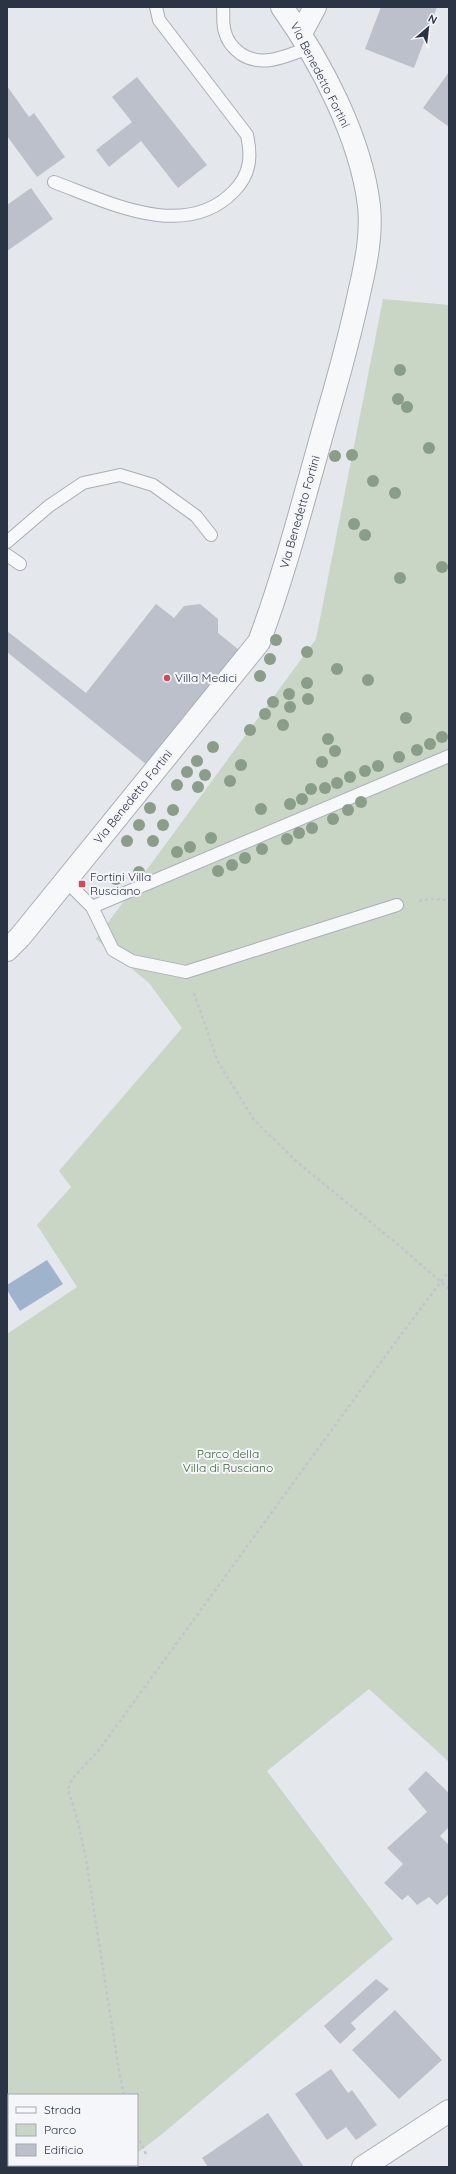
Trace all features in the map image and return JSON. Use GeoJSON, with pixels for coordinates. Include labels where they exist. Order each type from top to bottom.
{"type":"FeatureCollection","features":[{"type":"Feature","properties":{"kind":"street","name":"Via Benedetto Fortini"},"geometry":{"type":"LineString","coordinates":[[7,950],[66,880],[258,642],[277,594],[350,334],[367,258],[369,231],[369,208],[358,158],[338,105],[305,40],[282,7]]}},
{"type":"Feature","properties":{"kind":"street"},"geometry":{"type":"LineString","coordinates":[[305,40],[314,7]]}},
{"type":"Feature","properties":{"kind":"street"},"geometry":{"type":"LineString","coordinates":[[363,2167],[449,2112]]}},
{"type":"Feature","properties":{"kind":"lane"},"geometry":{"type":"LineString","coordinates":[[54,182],[141,213],[183,216],[209,209],[230,196],[242,183],[248,171],[251,152],[247,135],[159,20],[156,7]]}},
{"type":"Feature","properties":{"kind":"lane"},"geometry":{"type":"LineString","coordinates":[[223,7],[224,31],[228,41],[235,50],[255,61],[274,60],[305,40]]}},
{"type":"Feature","properties":{"kind":"lane"},"geometry":{"type":"LineString","coordinates":[[7,542],[49,506],[83,483],[120,475],[153,485],[196,516],[211,535]]}},
{"type":"Feature","properties":{"kind":"lane"},"geometry":{"type":"LineString","coordinates":[[7,555],[20,564]]}},
{"type":"Feature","properties":{"kind":"lane"},"geometry":{"type":"LineString","coordinates":[[92,907],[449,756]]}},
{"type":"Feature","properties":{"kind":"lane"},"geometry":{"type":"LineString","coordinates":[[66,880],[92,907],[113,950],[132,962],[186,972],[397,905]]}},
{"type":"Feature","properties":{"kind":"path"},"geometry":{"type":"LineString","coordinates":[[397,905],[431,899],[449,900]]}},
{"type":"Feature","properties":{"kind":"path"},"geometry":{"type":"LineString","coordinates":[[186,972],[218,1062],[254,1120],[297,1162],[449,1289]]}},
{"type":"Feature","properties":{"kind":"path"},"geometry":{"type":"LineString","coordinates":[[124,2094],[86,1859],[78,1822],[68,1789],[72,1779],[99,1750],[400,1336],[449,1271]]}},
{"type":"Feature","properties":{"kind":"path"},"geometry":{"type":"LineString","coordinates":[[138,2137],[146,2154]]}},
{"type":"Feature","properties":{"kind":"green space","name":"Parco della Villa di Rusciano"},"geometry":{"type":"Polygon","coordinates":[[[383,299],[449,305],[449,1762],[369,1689],[267,1771],[393,1939],[161,2135],[138,2152],[138,2094],[8,2094],[8,2166],[119,2166],[7,2167],[7,1334],[77,1287],[37,1225],[71,1187],[59,1171],[182,1028],[149,983],[96,939],[316,639],[383,299]]]}},
{"type":"Feature","properties":{"kind":"water"},"geometry":{"type":"Polygon","coordinates":[[[47,1260],[63,1284],[20,1311],[7,1290],[7,1285],[47,1260]]]}},
{"type":"Feature","properties":{"kind":"building"},"geometry":{"type":"Polygon","coordinates":[[[381,7],[437,7],[414,68],[365,49],[381,7]]]}},
{"type":"Feature","properties":{"kind":"building"},"geometry":{"type":"Polygon","coordinates":[[[449,72],[449,127],[423,108],[449,72]]]}},
{"type":"Feature","properties":{"kind":"building"},"geometry":{"type":"Polygon","coordinates":[[[137,77],[207,165],[178,188],[141,141],[109,167],[96,150],[132,122],[112,97],[137,77]]]}},
{"type":"Feature","properties":{"kind":"building"},"geometry":{"type":"Polygon","coordinates":[[[7,86],[29,117],[34,113],[65,157],[37,177],[7,136],[7,86]]]}},
{"type":"Feature","properties":{"kind":"building"},"geometry":{"type":"Polygon","coordinates":[[[31,188],[53,219],[7,251],[7,205],[31,188]]]}},
{"type":"Feature","properties":{"kind":"building","name":"Villa Medici"},"geometry":{"type":"Polygon","coordinates":[[[156,604],[174,618],[184,606],[200,604],[218,619],[218,633],[239,650],[147,765],[7,652],[7,631],[86,693],[156,604]]]}},
{"type":"Feature","properties":{"kind":"building"},"geometry":{"type":"Polygon","coordinates":[[[426,1771],[449,1793],[449,1827],[440,1836],[449,1845],[449,1894],[437,1905],[429,1897],[417,1905],[408,1895],[402,1900],[384,1883],[403,1864],[387,1848],[427,1812],[408,1789],[426,1771]]]}},
{"type":"Feature","properties":{"kind":"building"},"geometry":{"type":"Polygon","coordinates":[[[376,1979],[389,1989],[351,2023],[356,2029],[340,2044],[324,2026],[376,1979]]]}},
{"type":"Feature","properties":{"kind":"building"},"geometry":{"type":"Polygon","coordinates":[[[395,2010],[442,2060],[399,2099],[352,2050],[395,2010]]]}},
{"type":"Feature","properties":{"kind":"building"},"geometry":{"type":"Polygon","coordinates":[[[331,2069],[348,2093],[352,2090],[377,2125],[356,2140],[346,2127],[327,2140],[295,2094],[331,2069]]]}},
{"type":"Feature","properties":{"kind":"building"},"geometry":{"type":"Polygon","coordinates":[[[268,2113],[304,2167],[208,2167],[202,2158],[268,2113]]]}},
{"type":"Feature","properties":{"kind":"place","name":"Villa Medici"},"geometry":{"type":"Point","coordinates":[167,678]}},
{"type":"Feature","properties":{"kind":"place","name":"Fortini Villa Rusciano"},"geometry":{"type":"Point","coordinates":[82,884]}}]}
